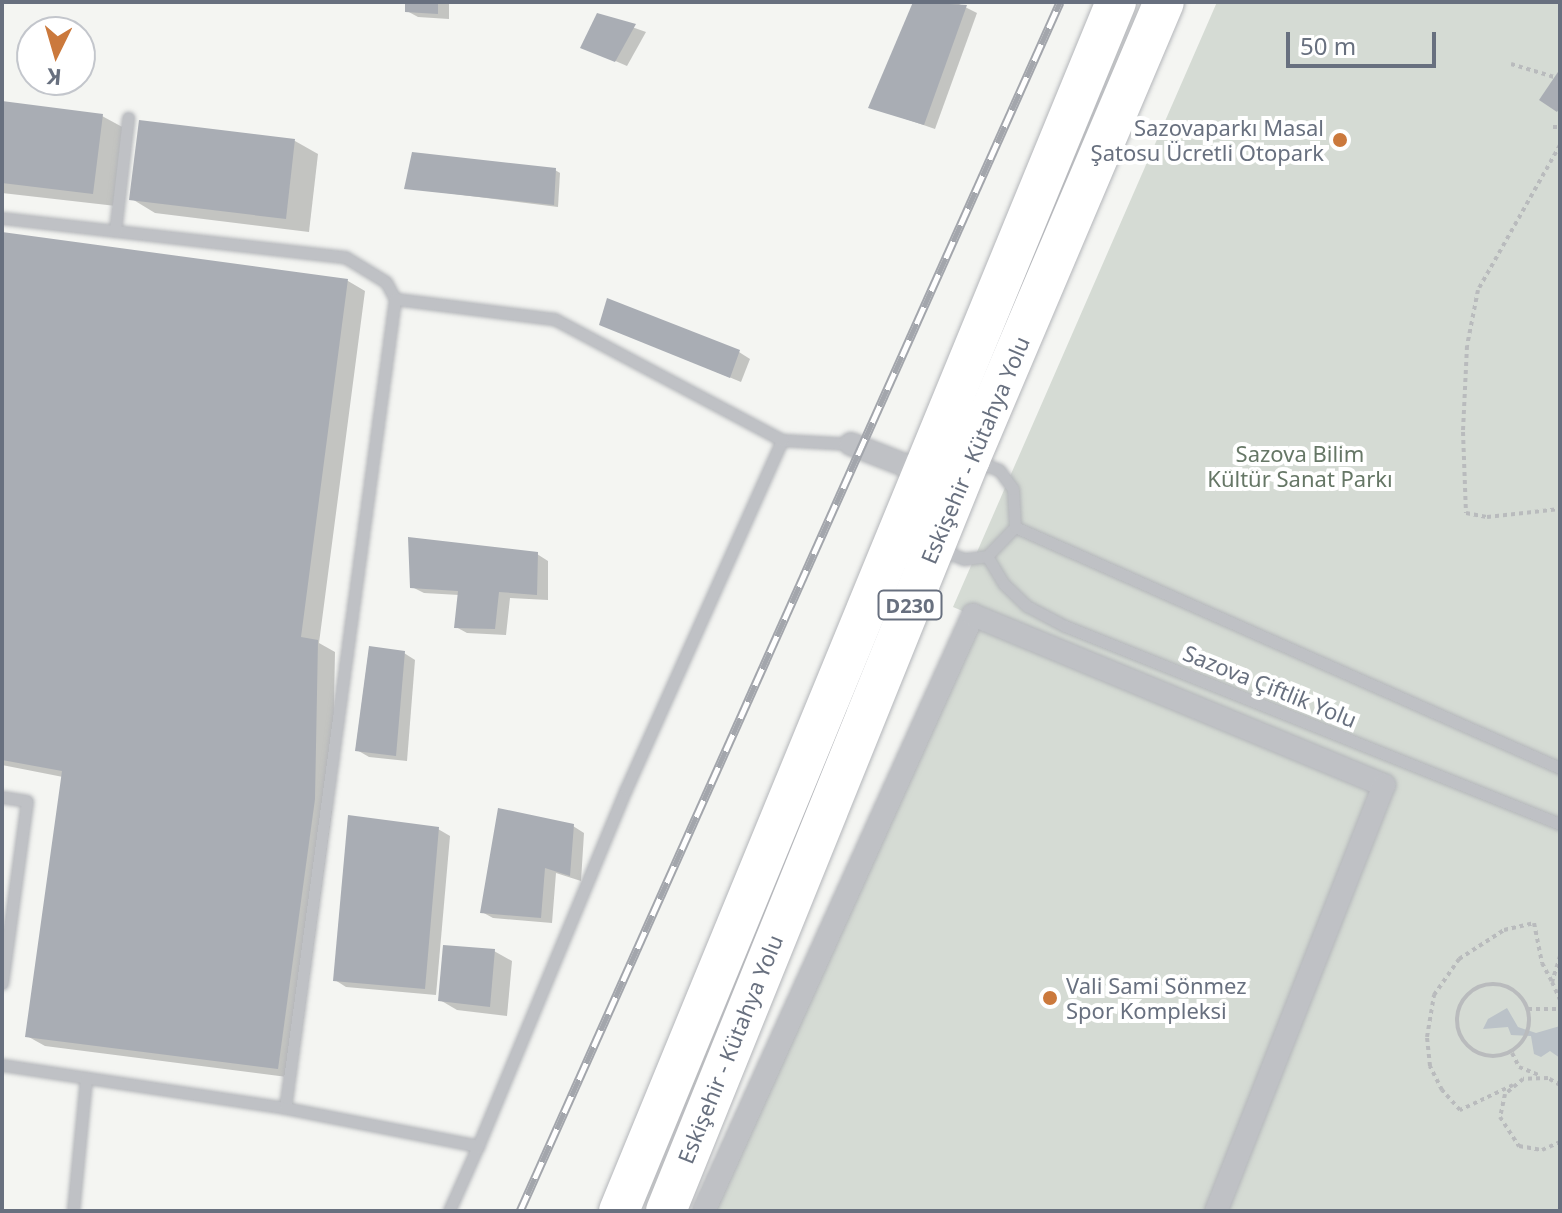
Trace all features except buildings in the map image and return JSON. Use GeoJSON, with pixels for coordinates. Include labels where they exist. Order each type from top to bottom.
{"type":"FeatureCollection","features":[{"type":"Feature","properties":{"kind":"highway","name":"Eskişehir - Kütahya Yolu"},"geometry":{"type":"LineString","coordinates":[[619,1211],[1116,2]]}},
{"type":"Feature","properties":{"kind":"highway","name":"Eskişehir - Kütahya Yolu"},"geometry":{"type":"LineString","coordinates":[[666,1211],[970,459],[1164,2]]}},
{"type":"Feature","properties":{"kind":"street"},"geometry":{"type":"LineString","coordinates":[[851,444],[922,472]]}},
{"type":"Feature","properties":{"kind":"street"},"geometry":{"type":"LineString","coordinates":[[704,1211],[973,615],[1384,785],[1216,1211]]}},
{"type":"Feature","properties":{"kind":"lane"},"geometry":{"type":"LineString","coordinates":[[115,231],[128,118]]}},
{"type":"Feature","properties":{"kind":"lane"},"geometry":{"type":"LineString","coordinates":[[2,218],[345,257],[386,282],[395,299],[285,1108]]}},
{"type":"Feature","properties":{"kind":"lane"},"geometry":{"type":"LineString","coordinates":[[395,299],[554,319],[782,440],[851,444]]}},
{"type":"Feature","properties":{"kind":"lane"},"geometry":{"type":"LineString","coordinates":[[449,1211],[626,789],[782,440]]}},
{"type":"Feature","properties":{"kind":"lane"},"geometry":{"type":"LineString","coordinates":[[935,546],[964,559],[987,556],[1015,527],[1013,489],[999,470],[970,459]]}},
{"type":"Feature","properties":{"kind":"lane","name":"Sazova Çiftlik Yolu"},"geometry":{"type":"LineString","coordinates":[[1015,527],[1560,768]]}},
{"type":"Feature","properties":{"kind":"lane","name":"Sazova Çiftlik Yolu"},"geometry":{"type":"LineString","coordinates":[[987,556],[1004,584],[1027,606],[1065,626],[1560,824]]}},
{"type":"Feature","properties":{"kind":"lane"},"geometry":{"type":"LineString","coordinates":[[2,797],[27,801],[2,983]]}},
{"type":"Feature","properties":{"kind":"lane"},"geometry":{"type":"LineString","coordinates":[[2,1065],[285,1108],[478,1146]]}},
{"type":"Feature","properties":{"kind":"lane"},"geometry":{"type":"LineString","coordinates":[[73,1211],[86,1078]]}},
{"type":"Feature","properties":{"kind":"path"},"geometry":{"type":"LineString","coordinates":[[1511,64],[1554,77]]}},
{"type":"Feature","properties":{"kind":"path"},"geometry":{"type":"LineString","coordinates":[[1553,127],[1560,127]]}},
{"type":"Feature","properties":{"kind":"path"},"geometry":{"type":"LineString","coordinates":[[1560,145],[1478,290],[1467,346],[1463,432],[1466,513],[1487,517],[1560,509]]}},
{"type":"Feature","properties":{"kind":"path"},"geometry":{"type":"LineString","coordinates":[[1548,1078],[1535,1076],[1460,1110],[1442,1090],[1430,1066],[1427,1037],[1434,995],[1459,959],[1504,930],[1534,923],[1542,963],[1560,1000]]}},
{"type":"Feature","properties":{"kind":"path"},"geometry":{"type":"LineString","coordinates":[[1552,982],[1560,956]]}},
{"type":"Feature","properties":{"kind":"path"},"geometry":{"type":"LineString","coordinates":[[1493,983],[1517,990],[1528,1009],[1523,1039],[1512,1053],[1488,1057],[1467,1045],[1458,1012],[1471,991],[1493,983]]}},
{"type":"Feature","properties":{"kind":"path"},"geometry":{"type":"LineString","coordinates":[[1528,1009],[1544,1005],[1560,1009]]}},
{"type":"Feature","properties":{"kind":"path"},"geometry":{"type":"LineString","coordinates":[[1512,1053],[1519,1067],[1560,1084]]}},
{"type":"Feature","properties":{"kind":"path"},"geometry":{"type":"LineString","coordinates":[[1513,1085],[1500,1105],[1509,1139],[1530,1150],[1560,1142]]}},
{"type":"Feature","properties":{"kind":"green space","name":"Sazova Bilim Kültür Sanat Parkı"},"geometry":{"type":"Polygon","coordinates":[[[1217,2],[1560,2],[1560,1211],[704,1211],[972,615],[953,607],[1217,2]]]}},
{"type":"Feature","properties":{"kind":"shaded area"},"geometry":{"type":"Polygon","coordinates":[[[1507,1008],[1518,1027],[1536,1033],[1560,1026],[1560,1058],[1550,1051],[1541,1057],[1534,1054],[1531,1036],[1511,1035],[1508,1027],[1483,1029],[1488,1019],[1507,1008]]]}},
{"type":"Feature","properties":{"kind":"railway"},"geometry":{"type":"LineString","coordinates":[[520,1211],[1060,2]]}},
{"type":"Feature","properties":{"kind":"place","name":"Sazovaparkı Masal Şatosu Ücretli Otopark"},"geometry":{"type":"Point","coordinates":[1340,140]}},
{"type":"Feature","properties":{"kind":"place","name":"Vali Sami Sönmez Spor Kompleksi"},"geometry":{"type":"Point","coordinates":[1050,998]}}]}
